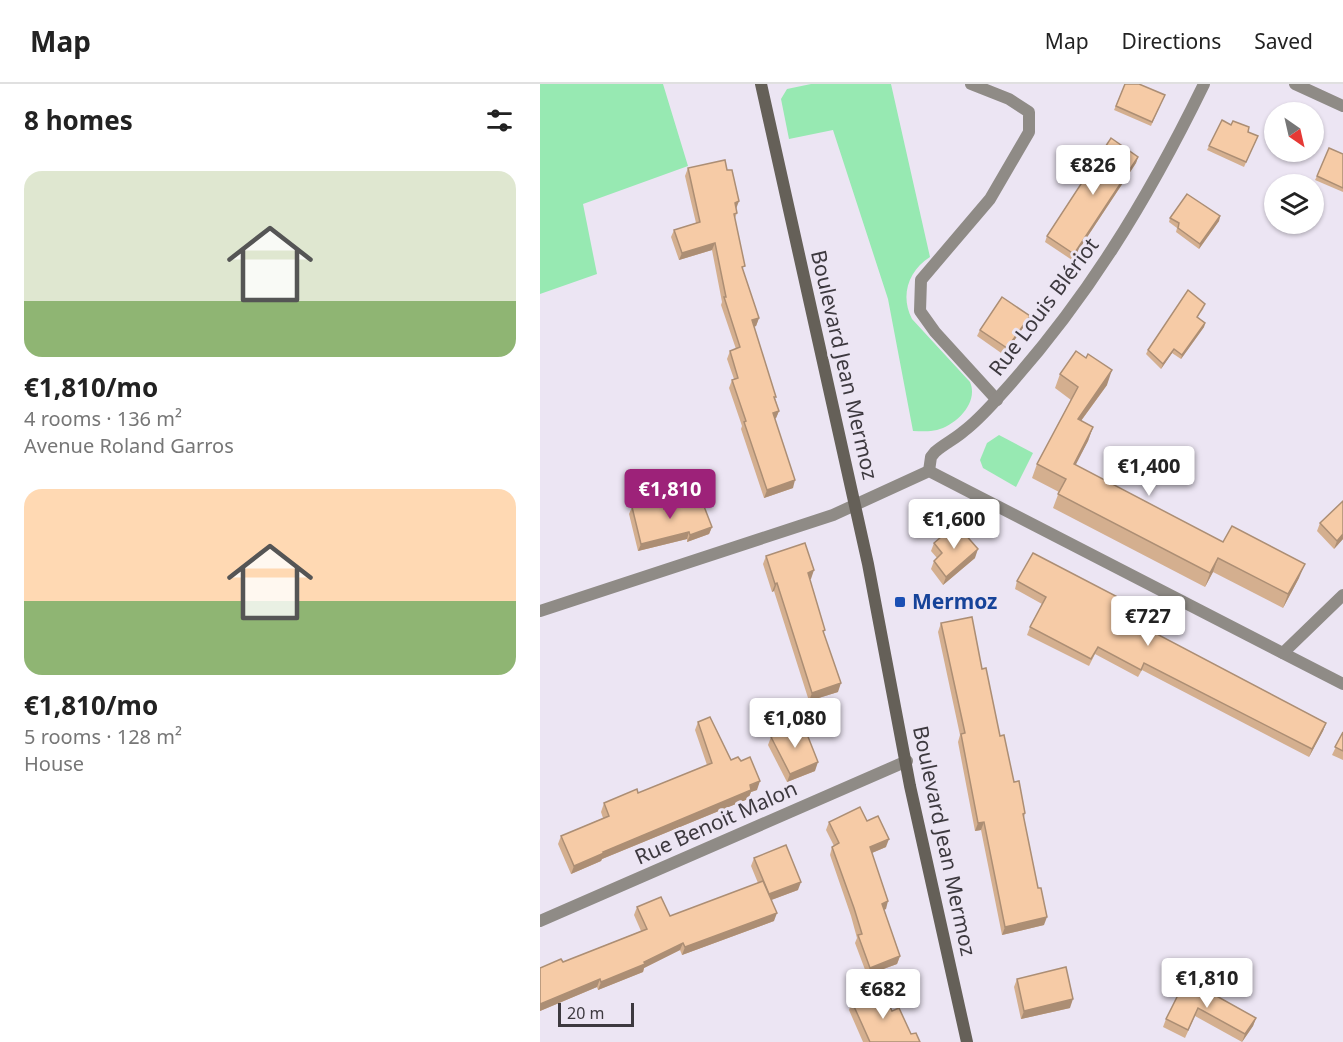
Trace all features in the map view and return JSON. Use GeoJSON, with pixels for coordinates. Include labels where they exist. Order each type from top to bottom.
{"type":"FeatureCollection","features":[{"type":"Feature","properties":{"kind":"street","name":"Boulevard Jean Mermoz"},"geometry":{"type":"LineString","coordinates":[[761,84],[855,505],[907,761],[910,786],[967,1042]]}},
{"type":"Feature","properties":{"kind":"street"},"geometry":{"type":"LineString","coordinates":[[971,84],[1009,99],[1029,111],[1029,132],[990,199],[921,280],[920,311],[935,332],[997,400]]}},
{"type":"Feature","properties":{"kind":"street"},"geometry":{"type":"LineString","coordinates":[[1295,84],[1343,106]]}},
{"type":"Feature","properties":{"kind":"street","name":"Rue Louis Blériot"},"geometry":{"type":"LineString","coordinates":[[929,471],[935,452],[963,432],[997,400],[1064,320],[1095,277],[1156,177],[1203,85]]}},
{"type":"Feature","properties":{"kind":"street"},"geometry":{"type":"LineString","coordinates":[[540,611],[833,515],[929,471],[1343,684]]}},
{"type":"Feature","properties":{"kind":"street"},"geometry":{"type":"LineString","coordinates":[[1283,653],[1343,595]]}},
{"type":"Feature","properties":{"kind":"street","name":"Rue Benoit Malon"},"geometry":{"type":"LineString","coordinates":[[540,921],[907,761]]}},
{"type":"Feature","properties":{"kind":"green space"},"geometry":{"type":"Polygon","coordinates":[[[540,84],[663,84],[688,166],[583,204],[597,274],[540,294],[540,84]]]}},
{"type":"Feature","properties":{"kind":"green space"},"geometry":{"type":"Polygon","coordinates":[[[811,84],[891,84],[930,257],[916,269],[911,277],[907,293],[908,310],[912,319],[970,382],[972,390],[969,405],[964,412],[951,423],[937,430],[913,431],[888,299],[833,130],[789,139],[781,99],[787,89],[811,84]]]}},
{"type":"Feature","properties":{"kind":"green space"},"geometry":{"type":"Polygon","coordinates":[[[999,435],[1033,453],[1016,487],[983,468],[980,460],[987,443],[999,435]]]}},
{"type":"Feature","properties":{"kind":"building"},"geometry":{"type":"Polygon","coordinates":[[[1125,84],[1139,84],[1165,95],[1152,122],[1116,106],[1125,84]]]}},
{"type":"Feature","properties":{"kind":"building"},"geometry":{"type":"Polygon","coordinates":[[[1222,120],[1231,125],[1233,121],[1249,127],[1248,132],[1258,136],[1246,162],[1209,146],[1222,120]]]}},
{"type":"Feature","properties":{"kind":"building"},"geometry":{"type":"Polygon","coordinates":[[[1111,138],[1138,157],[1074,254],[1047,236],[1111,138]]]}},
{"type":"Feature","properties":{"kind":"building"},"geometry":{"type":"Polygon","coordinates":[[[1329,148],[1343,154],[1343,188],[1324,179],[1324,174],[1318,174],[1329,148]]]}},
{"type":"Feature","properties":{"kind":"building"},"geometry":{"type":"Polygon","coordinates":[[[725,160],[727,170],[732,170],[739,201],[735,203],[737,213],[734,214],[745,266],[742,267],[759,318],[752,320],[776,397],[774,397],[779,411],[773,413],[795,480],[767,490],[732,380],[738,378],[730,351],[740,347],[724,297],[726,297],[715,243],[682,253],[674,230],[700,222],[688,168],[725,160]]]}},
{"type":"Feature","properties":{"kind":"building"},"geometry":{"type":"Polygon","coordinates":[[[1187,194],[1220,216],[1200,244],[1178,228],[1179,223],[1170,218],[1187,194]]]}},
{"type":"Feature","properties":{"kind":"building"},"geometry":{"type":"Polygon","coordinates":[[[1188,290],[1205,304],[1197,317],[1205,323],[1182,355],[1174,349],[1163,364],[1148,350],[1188,290]]]}},
{"type":"Feature","properties":{"kind":"building"},"geometry":{"type":"Polygon","coordinates":[[[1002,297],[1030,316],[1007,348],[980,330],[1002,297]]]}},
{"type":"Feature","properties":{"kind":"building"},"geometry":{"type":"Polygon","coordinates":[[[1076,351],[1086,358],[1088,354],[1112,370],[1078,419],[1093,427],[1074,464],[1223,542],[1232,526],[1305,564],[1288,594],[1218,558],[1210,573],[1058,494],[1066,479],[1037,464],[1078,387],[1060,374],[1076,351]]]}},
{"type":"Feature","properties":{"kind":"building"},"geometry":{"type":"Polygon","coordinates":[[[700,496],[712,527],[690,535],[689,532],[641,544],[632,507],[661,500],[664,509],[700,496]]]}},
{"type":"Feature","properties":{"kind":"building"},"geometry":{"type":"Polygon","coordinates":[[[1343,501],[1343,534],[1337,541],[1320,523],[1343,501]]]}},
{"type":"Feature","properties":{"kind":"building"},"geometry":{"type":"Polygon","coordinates":[[[956,524],[978,549],[946,577],[934,561],[942,553],[934,543],[956,524]]]}},
{"type":"Feature","properties":{"kind":"building"},"geometry":{"type":"Polygon","coordinates":[[[805,543],[814,570],[808,573],[825,630],[823,631],[841,683],[812,693],[777,583],[775,584],[766,556],[805,543]]]}},
{"type":"Feature","properties":{"kind":"building"},"geometry":{"type":"Polygon","coordinates":[[[1033,553],[1158,618],[1151,631],[1326,723],[1312,749],[1144,663],[1141,670],[1098,647],[1091,659],[1030,627],[1046,597],[1017,581],[1033,553]]]}},
{"type":"Feature","properties":{"kind":"building"},"geometry":{"type":"Polygon","coordinates":[[[972,617],[982,669],[986,668],[1000,736],[1004,735],[1014,782],[1019,781],[1025,813],[1023,814],[1038,888],[1041,888],[1047,917],[1005,927],[984,822],[978,823],[961,734],[965,733],[941,623],[972,617]]]}},
{"type":"Feature","properties":{"kind":"building"},"geometry":{"type":"Polygon","coordinates":[[[710,717],[731,760],[738,757],[741,761],[750,757],[760,781],[750,785],[751,790],[574,866],[561,836],[609,816],[604,803],[637,789],[638,793],[712,763],[698,722],[710,717]]]}},
{"type":"Feature","properties":{"kind":"building"},"geometry":{"type":"Polygon","coordinates":[[[803,724],[818,762],[790,774],[771,737],[803,724]]]}},
{"type":"Feature","properties":{"kind":"building"},"geometry":{"type":"Polygon","coordinates":[[[1343,732],[1343,751],[1335,747],[1343,732]]]}},
{"type":"Feature","properties":{"kind":"building"},"geometry":{"type":"Polygon","coordinates":[[[860,807],[867,821],[878,816],[889,839],[870,847],[888,901],[882,904],[900,956],[870,968],[858,935],[862,934],[854,908],[832,847],[839,843],[829,822],[860,807]]]}},
{"type":"Feature","properties":{"kind":"building"},"geometry":{"type":"Polygon","coordinates":[[[786,845],[801,882],[769,894],[754,858],[786,845]]]}},
{"type":"Feature","properties":{"kind":"building"},"geometry":{"type":"Polygon","coordinates":[[[763,881],[777,913],[685,947],[683,943],[644,962],[645,964],[601,982],[600,979],[540,1004],[540,968],[561,959],[563,962],[647,929],[637,907],[661,897],[670,916],[763,881]]]}},
{"type":"Feature","properties":{"kind":"building"},"geometry":{"type":"Polygon","coordinates":[[[1066,967],[1073,999],[1024,1011],[1017,979],[1066,967]]]}},
{"type":"Feature","properties":{"kind":"building"},"geometry":{"type":"Polygon","coordinates":[[[1186,979],[1256,1018],[1245,1034],[1198,1008],[1188,1030],[1166,1019],[1186,979]]]}},
{"type":"Feature","properties":{"kind":"building"},"geometry":{"type":"Polygon","coordinates":[[[882,988],[892,1011],[899,1008],[911,1034],[916,1033],[920,1042],[870,1042],[852,1002],[882,988]]]}},
{"type":"Feature","properties":{"kind":"place","name":"Mermoz"},"geometry":{"type":"Point","coordinates":[900,602]}}]}
